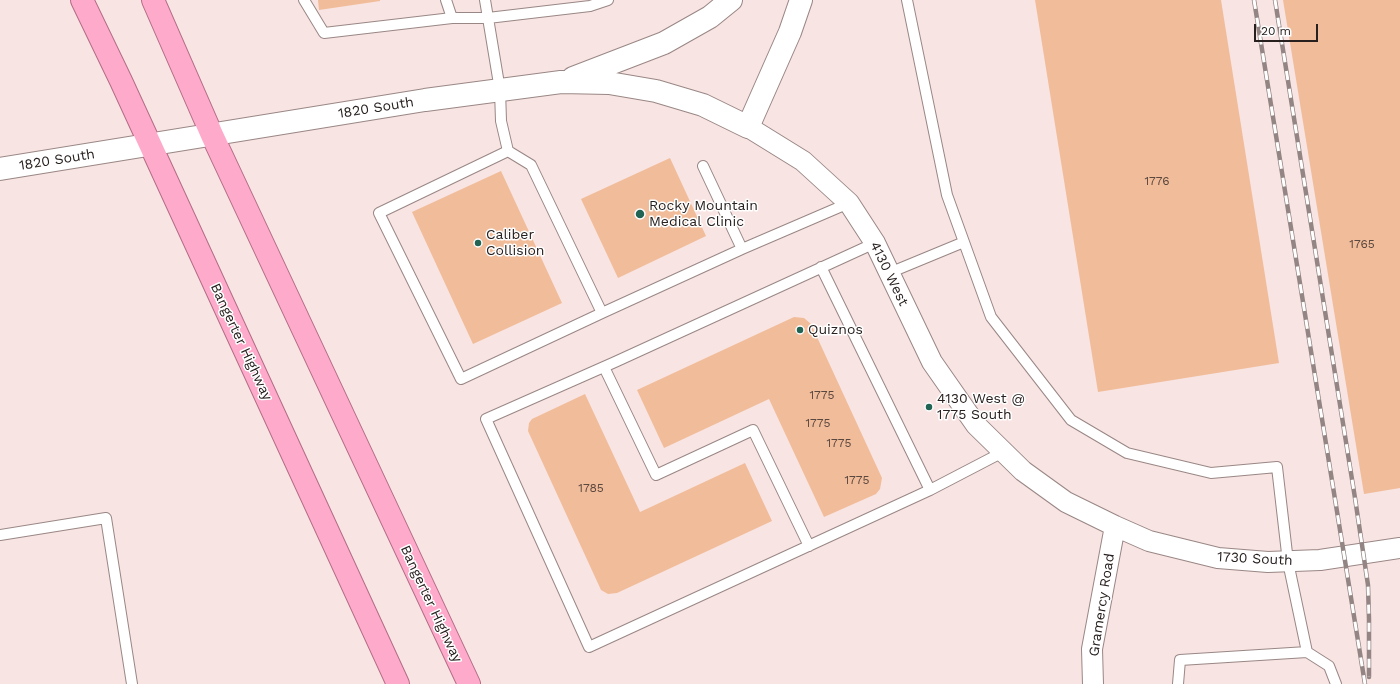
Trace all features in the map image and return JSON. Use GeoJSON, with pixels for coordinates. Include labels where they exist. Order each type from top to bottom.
{"type":"FeatureCollection","features":[{"type":"Feature","properties":{"kind":"highway","name":"Bangerter Highway"},"geometry":{"type":"LineString","coordinates":[[82,0],[121,81],[398,684]]}},
{"type":"Feature","properties":{"kind":"highway","name":"Bangerter Highway"},"geometry":{"type":"LineString","coordinates":[[153,0],[212,134],[469,684]]}},
{"type":"Feature","properties":{"kind":"street"},"geometry":{"type":"LineString","coordinates":[[561,82],[664,43],[710,18],[731,0]]}},
{"type":"Feature","properties":{"kind":"street"},"geometry":{"type":"LineString","coordinates":[[748,127],[790,32],[801,0]]}},
{"type":"Feature","properties":{"kind":"street","name":"1820 South"},"geometry":{"type":"LineString","coordinates":[[0,169],[151,146],[212,134],[426,100],[561,82],[609,83],[656,91],[703,105],[748,127]]}},
{"type":"Feature","properties":{"kind":"street","name":"4130 West"},"geometry":{"type":"LineString","coordinates":[[748,127],[803,161],[849,203],[874,243],[932,362],[976,425],[1023,471],[1066,502],[1115,526]]}},
{"type":"Feature","properties":{"kind":"street","name":"1730 South"},"geometry":{"type":"LineString","coordinates":[[1115,526],[1149,541],[1218,558],[1268,562],[1320,560],[1400,548]]}},
{"type":"Feature","properties":{"kind":"street","name":"Gramercy Road"},"geometry":{"type":"LineString","coordinates":[[1093,684],[1092,649],[1115,526]]}},
{"type":"Feature","properties":{"kind":"lane"},"geometry":{"type":"LineString","coordinates":[[304,0],[324,33],[452,18],[488,18],[590,6],[608,0]]}},
{"type":"Feature","properties":{"kind":"lane"},"geometry":{"type":"LineString","coordinates":[[446,0],[452,18]]}},
{"type":"Feature","properties":{"kind":"lane"},"geometry":{"type":"LineString","coordinates":[[485,0],[500,90],[501,121],[508,151],[531,165],[602,313]]}},
{"type":"Feature","properties":{"kind":"lane"},"geometry":{"type":"LineString","coordinates":[[907,0],[947,195],[991,317],[1072,420],[1127,453],[1211,472],[1277,467],[1288,562],[1307,652]]}},
{"type":"Feature","properties":{"kind":"lane"},"geometry":{"type":"LineString","coordinates":[[508,151],[379,213],[462,379],[742,249],[849,203]]}},
{"type":"Feature","properties":{"kind":"lane"},"geometry":{"type":"LineString","coordinates":[[703,166],[742,249]]}},
{"type":"Feature","properties":{"kind":"lane"},"geometry":{"type":"LineString","coordinates":[[889,273],[964,242]]}},
{"type":"Feature","properties":{"kind":"lane"},"geometry":{"type":"LineString","coordinates":[[874,243],[604,367],[486,419],[589,647],[930,490],[1003,452]]}},
{"type":"Feature","properties":{"kind":"lane"},"geometry":{"type":"LineString","coordinates":[[821,267],[930,490]]}},
{"type":"Feature","properties":{"kind":"lane"},"geometry":{"type":"LineString","coordinates":[[604,367],[656,475],[753,430],[809,546]]}},
{"type":"Feature","properties":{"kind":"lane"},"geometry":{"type":"LineString","coordinates":[[0,535],[106,518],[132,684]]}},
{"type":"Feature","properties":{"kind":"lane"},"geometry":{"type":"LineString","coordinates":[[1178,684],[1180,660],[1307,652],[1329,666],[1336,684]]}},
{"type":"Feature","properties":{"kind":"building"},"geometry":{"type":"Polygon","coordinates":[[[318,0],[380,0],[380,1],[319,10],[318,0]]]}},
{"type":"Feature","properties":{"kind":"building"},"geometry":{"type":"Polygon","coordinates":[[[1035,0],[1221,0],[1279,363],[1098,392],[1035,0]]]}},
{"type":"Feature","properties":{"kind":"building"},"geometry":{"type":"Polygon","coordinates":[[[1283,0],[1400,0],[1400,488],[1364,494],[1283,0]]]}},
{"type":"Feature","properties":{"kind":"building"},"geometry":{"type":"Polygon","coordinates":[[[670,158],[706,236],[618,278],[581,199],[670,158]]]}},
{"type":"Feature","properties":{"kind":"building"},"geometry":{"type":"Polygon","coordinates":[[[501,171],[562,303],[473,344],[412,212],[501,171]]]}},
{"type":"Feature","properties":{"kind":"building"},"geometry":{"type":"Polygon","coordinates":[[[794,317],[804,318],[811,324],[882,478],[880,489],[876,494],[824,517],[769,399],[664,448],[637,390],[794,317]]]}},
{"type":"Feature","properties":{"kind":"building"},"geometry":{"type":"Polygon","coordinates":[[[585,394],[640,512],[745,463],[772,521],[617,593],[608,594],[601,590],[528,431],[529,423],[532,419],[585,394]]]}},
{"type":"Feature","properties":{"kind":"railway"},"geometry":{"type":"LineString","coordinates":[[1254,0],[1365,684]]}},
{"type":"Feature","properties":{"kind":"railway"},"geometry":{"type":"LineString","coordinates":[[1275,0],[1368,585],[1369,677]]}},
{"type":"Feature","properties":{"kind":"place","name":"Rocky Mountain Medical Clinic"},"geometry":{"type":"Point","coordinates":[640,214]}},
{"type":"Feature","properties":{"kind":"place","name":"Caliber Collision"},"geometry":{"type":"Point","coordinates":[478,243]}},
{"type":"Feature","properties":{"kind":"place","name":"Quiznos"},"geometry":{"type":"Point","coordinates":[800,330]}},
{"type":"Feature","properties":{"kind":"place","name":"4130 West @ 1775 South"},"geometry":{"type":"Point","coordinates":[929,407]}}]}
